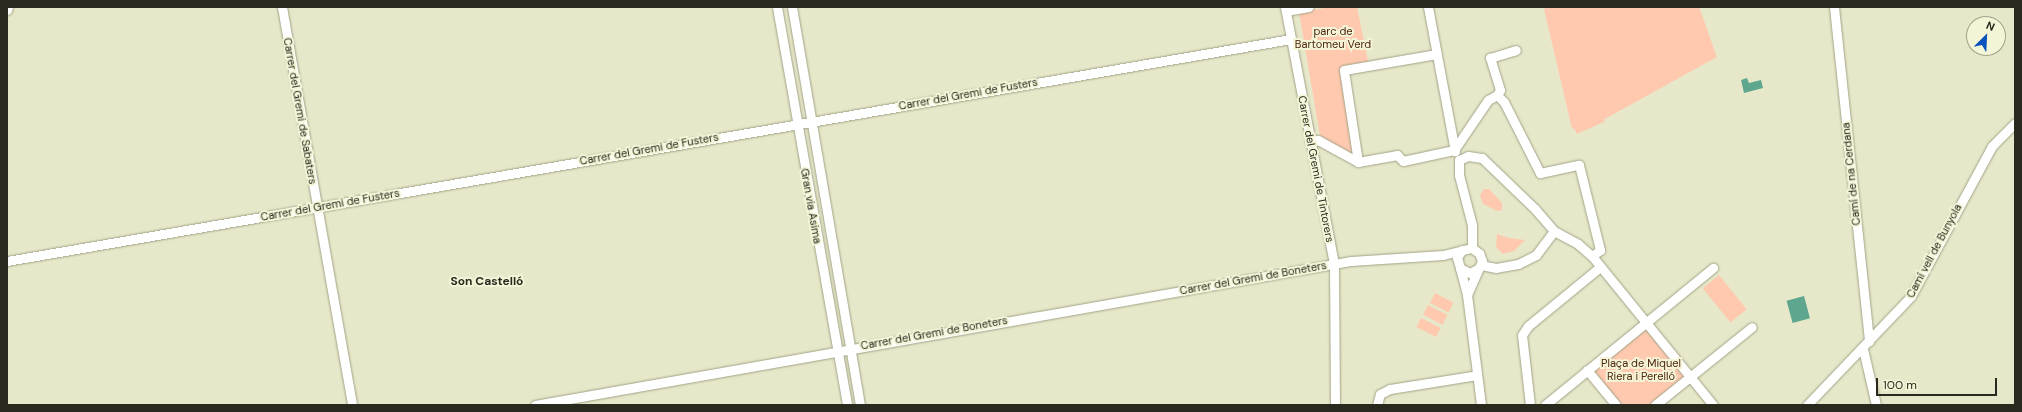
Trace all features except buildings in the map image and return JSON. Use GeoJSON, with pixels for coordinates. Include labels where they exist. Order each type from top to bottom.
{"type":"FeatureCollection","features":[{"type":"Feature","properties":{"kind":"street","name":"Carrer del Gremi de Sabaters"},"geometry":{"type":"LineString","coordinates":[[282,7],[352,405]]}},
{"type":"Feature","properties":{"kind":"street","name":"Gran via Asima"},"geometry":{"type":"LineString","coordinates":[[777,7],[847,405]]}},
{"type":"Feature","properties":{"kind":"street","name":"Gran via Asima"},"geometry":{"type":"LineString","coordinates":[[792,7],[860,405]]}},
{"type":"Feature","properties":{"kind":"street"},"geometry":{"type":"LineString","coordinates":[[1285,9],[1309,7]]}},
{"type":"Feature","properties":{"kind":"street"},"geometry":{"type":"LineString","coordinates":[[1428,7],[1454,150],[1460,160],[1459,175],[1472,225],[1472,248]]}},
{"type":"Feature","properties":{"kind":"street","name":"Camí de na Cerdana"},"geometry":{"type":"LineString","coordinates":[[1834,7],[1869,341]]}},
{"type":"Feature","properties":{"kind":"street","name":"Carrer del Gremi de Tintorers"},"geometry":{"type":"LineString","coordinates":[[1285,9],[1334,264],[1335,405]]}},
{"type":"Feature","properties":{"kind":"street","name":"Carrer del Gremi de Fusters"},"geometry":{"type":"LineString","coordinates":[[7,261],[812,120],[1291,39]]}},
{"type":"Feature","properties":{"kind":"street"},"geometry":{"type":"LineString","coordinates":[[1310,141],[1318,140],[1358,162],[1398,155],[1403,161],[1454,150],[1488,100],[1497,95],[1500,90],[1490,58],[1516,50]]}},
{"type":"Feature","properties":{"kind":"street"},"geometry":{"type":"LineString","coordinates":[[1358,162],[1344,70],[1437,54]]}},
{"type":"Feature","properties":{"kind":"street"},"geometry":{"type":"LineString","coordinates":[[1497,95],[1504,102],[1540,174],[1579,165],[1600,250],[1592,256]]}},
{"type":"Feature","properties":{"kind":"street","name":"Camí vell de Bunyola"},"geometry":{"type":"LineString","coordinates":[[1807,405],[1911,296],[1992,146],[2015,123]]}},
{"type":"Feature","properties":{"kind":"street"},"geometry":{"type":"LineString","coordinates":[[1460,160],[1468,156],[1482,158],[1536,209],[1554,231],[1578,244],[1592,256],[1713,405]]}},
{"type":"Feature","properties":{"kind":"street"},"geometry":{"type":"LineString","coordinates":[[1443,254],[1459,267],[1470,273],[1480,266],[1496,268],[1518,264],[1536,255],[1554,231]]}},
{"type":"Feature","properties":{"kind":"street"},"geometry":{"type":"LineString","coordinates":[[1443,254],[1472,248],[1479,253],[1480,266],[1467,295]]}},
{"type":"Feature","properties":{"kind":"street"},"geometry":{"type":"LineString","coordinates":[[1462,250],[1457,257],[1467,295],[1481,405]]}},
{"type":"Feature","properties":{"kind":"street","name":"Carrer del Gremi de Boneters"},"geometry":{"type":"LineString","coordinates":[[534,405],[837,350],[1351,261],[1443,254]]}},
{"type":"Feature","properties":{"kind":"street"},"geometry":{"type":"LineString","coordinates":[[1530,405],[1522,335],[1528,326],[1600,267]]}},
{"type":"Feature","properties":{"kind":"street"},"geometry":{"type":"LineString","coordinates":[[1545,405],[1713,268]]}},
{"type":"Feature","properties":{"kind":"street"},"geometry":{"type":"LineString","coordinates":[[1655,405],[1752,327]]}},
{"type":"Feature","properties":{"kind":"street"},"geometry":{"type":"LineString","coordinates":[[1863,348],[1876,405]]}},
{"type":"Feature","properties":{"kind":"street"},"geometry":{"type":"LineString","coordinates":[[1588,370],[1616,405]]}},
{"type":"Feature","properties":{"kind":"street"},"geometry":{"type":"LineString","coordinates":[[1377,405],[1380,394],[1390,389],[1477,375]]}},
{"type":"Feature","properties":{"kind":"green space","name":"parc de Bartomeu Verd"},"geometry":{"type":"Polygon","coordinates":[[[1331,7],[1357,7],[1369,66],[1344,70],[1358,162],[1321,142],[1299,12],[1331,7]]]}},
{"type":"Feature","properties":{"kind":"green space"},"geometry":{"type":"Polygon","coordinates":[[[1550,7],[1699,7],[1717,57],[1603,120],[1606,121],[1577,134],[1574,128],[1572,129],[1544,9],[1550,7]]]}},
{"type":"Feature","properties":{"kind":"green space"},"geometry":{"type":"Polygon","coordinates":[[[1484,189],[1489,189],[1502,203],[1502,210],[1497,211],[1483,204],[1480,195],[1484,189]]]}},
{"type":"Feature","properties":{"kind":"green space"},"geometry":{"type":"Polygon","coordinates":[[[1497,234],[1509,238],[1525,240],[1514,251],[1503,254],[1496,247],[1497,234]]]}},
{"type":"Feature","properties":{"kind":"green space"},"geometry":{"type":"Polygon","coordinates":[[[1719,275],[1747,309],[1730,322],[1703,288],[1719,275]]]}},
{"type":"Feature","properties":{"kind":"green space"},"geometry":{"type":"Polygon","coordinates":[[[1435,293],[1454,303],[1448,313],[1430,303],[1435,293]]]}},
{"type":"Feature","properties":{"kind":"green space"},"geometry":{"type":"Polygon","coordinates":[[[1428,305],[1448,315],[1443,325],[1423,315],[1428,305]]]}},
{"type":"Feature","properties":{"kind":"green space"},"geometry":{"type":"Polygon","coordinates":[[[1421,318],[1441,328],[1436,337],[1416,327],[1421,318]]]}},
{"type":"Feature","properties":{"kind":"green space","name":"Plaça de Miquel Riera i Perelló"},"geometry":{"type":"Polygon","coordinates":[[[1645,323],[1690,377],[1655,405],[1616,405],[1587,370],[1645,323]]]}},
{"type":"Feature","properties":{"kind":"shaded area"},"geometry":{"type":"Polygon","coordinates":[[[1747,78],[1749,83],[1761,80],[1763,88],[1744,93],[1741,80],[1747,78]]]}},
{"type":"Feature","properties":{"kind":"shaded area"},"geometry":{"type":"Polygon","coordinates":[[[1804,296],[1810,318],[1793,323],[1787,301],[1804,296]]]}},
{"type":"Feature","properties":{"kind":"district","name":"Son Castelló"},"geometry":{"type":"Point","coordinates":[487,282]}}]}
